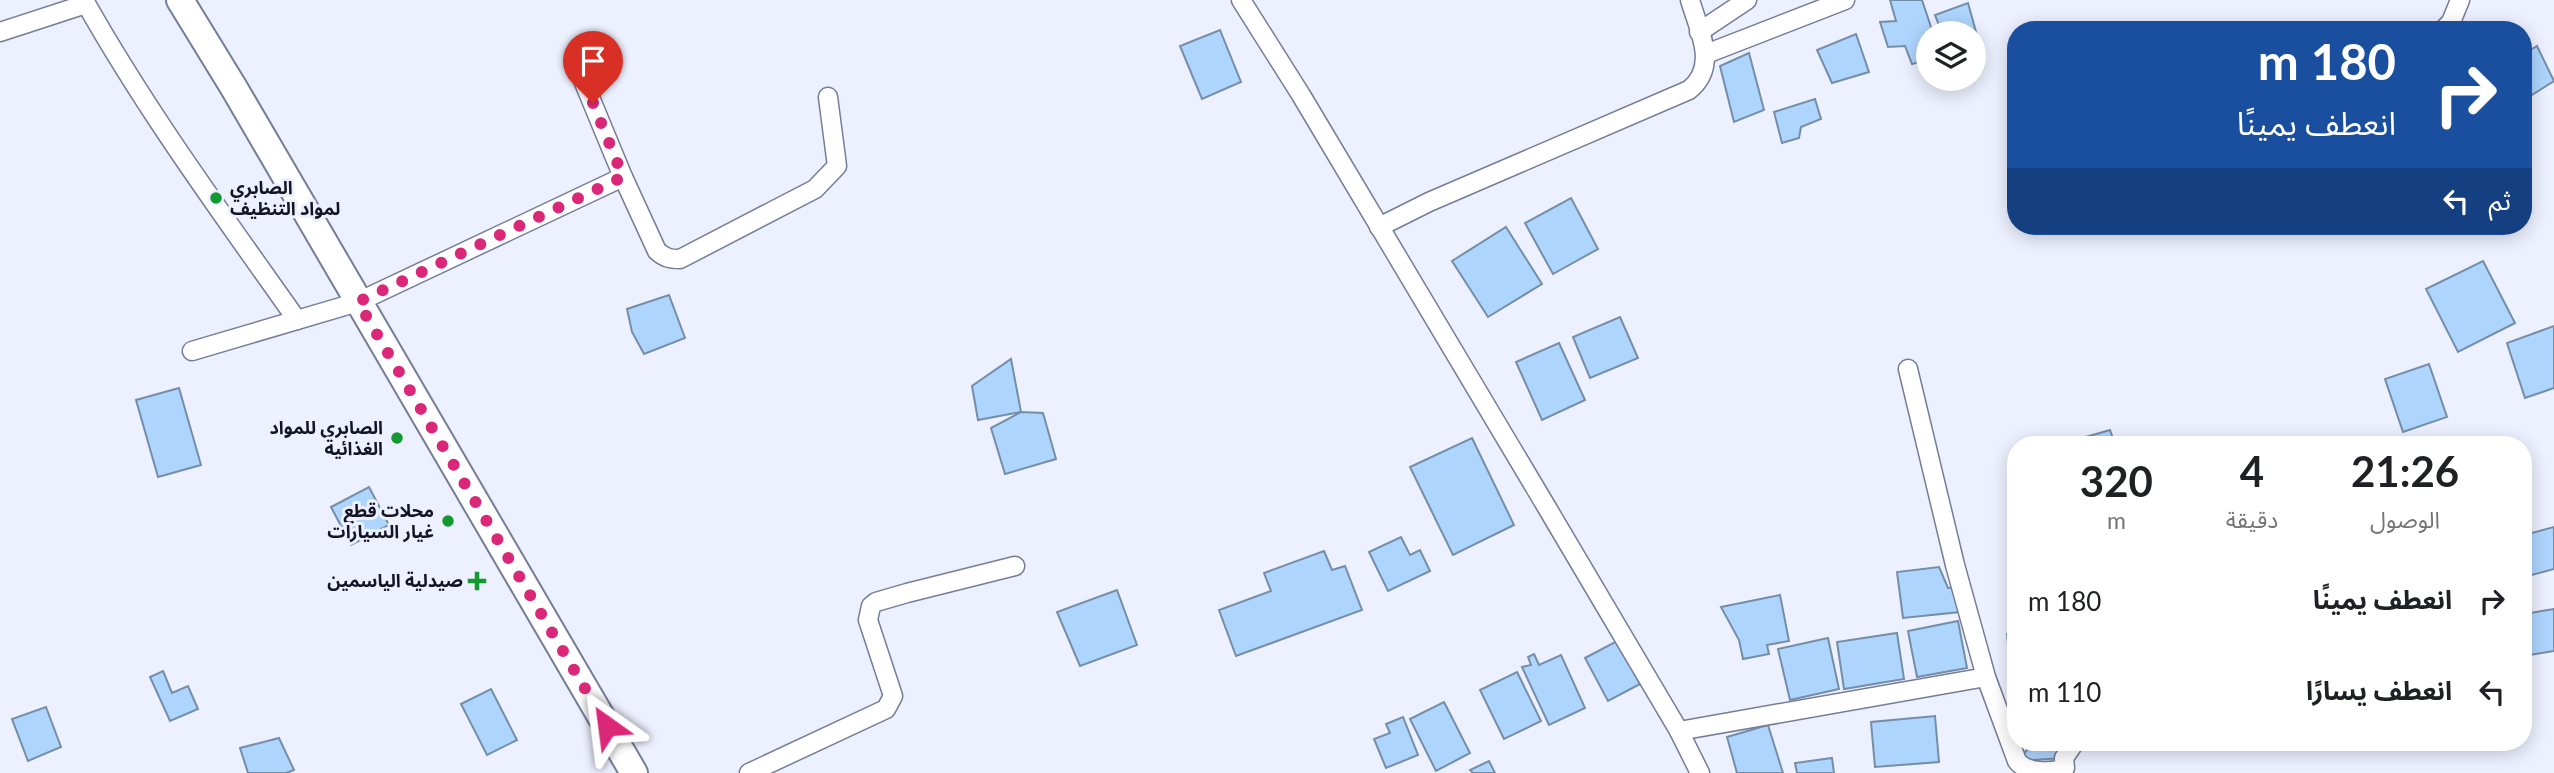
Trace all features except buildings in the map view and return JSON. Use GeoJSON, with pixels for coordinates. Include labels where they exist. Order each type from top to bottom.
{"type":"FeatureCollection","features":[{"type":"Feature","properties":{"kind":"main road"},"geometry":{"type":"LineString","coordinates":[[180,0],[634,773]]}},
{"type":"Feature","properties":{"kind":"street"},"geometry":{"type":"LineString","coordinates":[[1241,0],[1679,731],[1700,773]]}},
{"type":"Feature","properties":{"kind":"street"},"geometry":{"type":"LineString","coordinates":[[1379,227],[1429,202],[1689,90],[1703,75],[1706,54],[1690,0]]}},
{"type":"Feature","properties":{"kind":"street"},"geometry":{"type":"LineString","coordinates":[[1699,32],[1747,0]]}},
{"type":"Feature","properties":{"kind":"street"},"geometry":{"type":"LineString","coordinates":[[1706,54],[1845,0]]}},
{"type":"Feature","properties":{"kind":"street"},"geometry":{"type":"LineString","coordinates":[[2451,21],[2460,0]]}},
{"type":"Feature","properties":{"kind":"street"},"geometry":{"type":"LineString","coordinates":[[0,32],[85,2],[113,51],[196,177],[297,320]]}},
{"type":"Feature","properties":{"kind":"street"},"geometry":{"type":"LineString","coordinates":[[582,78],[657,251],[664,257],[680,259],[815,189],[837,166],[828,97]]}},
{"type":"Feature","properties":{"kind":"street"},"geometry":{"type":"LineString","coordinates":[[192,351],[358,302],[623,177]]}},
{"type":"Feature","properties":{"kind":"street"},"geometry":{"type":"LineString","coordinates":[[1908,369],[1955,565],[1986,677],[2007,734]]}},
{"type":"Feature","properties":{"kind":"street"},"geometry":{"type":"LineString","coordinates":[[750,773],[886,709],[893,696],[868,620],[871,606],[907,593],[1015,566]]}},
{"type":"Feature","properties":{"kind":"street"},"geometry":{"type":"LineString","coordinates":[[1679,731],[1986,677]]}},
{"type":"Feature","properties":{"kind":"street"},"geometry":{"type":"LineString","coordinates":[[2013,751],[2021,767],[2049,770],[2065,768],[2064,758],[2069,751]]}},
{"type":"Feature","properties":{"kind":"place","name":"الصابري لمواد التنظيف"},"geometry":{"type":"Point","coordinates":[216,198]}},
{"type":"Feature","properties":{"kind":"place","name":"الصابري للمواد الغذائية"},"geometry":{"type":"Point","coordinates":[397,438]}},
{"type":"Feature","properties":{"kind":"place","name":"محلات قطع غيار السيارات"},"geometry":{"type":"Point","coordinates":[448,521]}},
{"type":"Feature","properties":{"kind":"place","name":"صيدلية الياسمين"},"geometry":{"type":"Point","coordinates":[477,581]}},
{"type":"Feature","properties":{"kind":"route"},"geometry":{"type":"LineString","coordinates":[[593,103],[623,177],[358,302],[607,726]]}}]}
